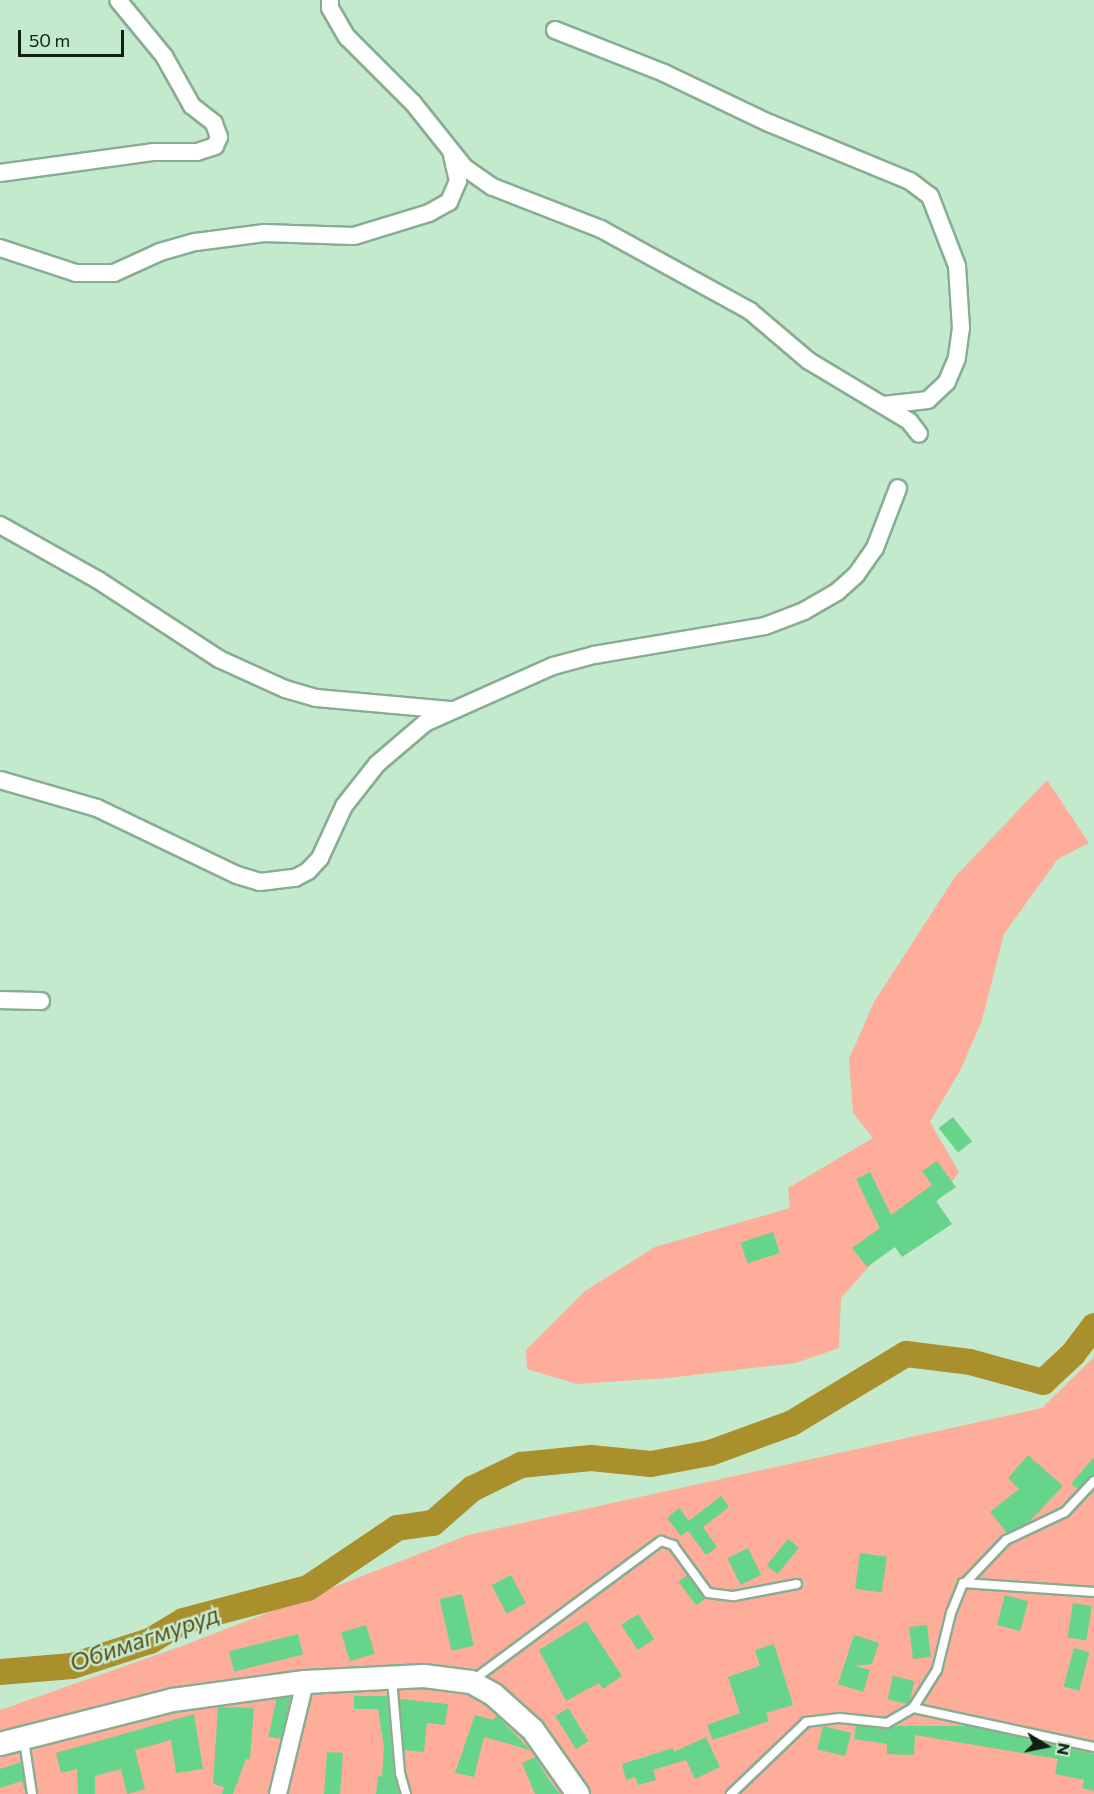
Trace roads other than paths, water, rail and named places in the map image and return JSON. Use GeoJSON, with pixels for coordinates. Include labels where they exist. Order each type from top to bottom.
{"type":"FeatureCollection","features":[{"type":"Feature","properties":{"kind":"street"},"geometry":{"type":"LineString","coordinates":[[0,173],[153,152],[197,152],[215,147],[219,137],[213,123],[192,106],[164,56],[118,0]]}},
{"type":"Feature","properties":{"kind":"street"},"geometry":{"type":"LineString","coordinates":[[330,0],[330,8],[347,37],[413,103],[464,168],[493,188],[601,230],[750,311],[833,378],[909,422],[919,434]]}},
{"type":"Feature","properties":{"kind":"street"},"geometry":{"type":"LineString","coordinates":[[555,30],[664,73],[769,123],[910,181],[930,196],[957,266],[962,328],[957,358],[947,381],[927,400],[882,405]]}},
{"type":"Feature","properties":{"kind":"street"},"geometry":{"type":"LineString","coordinates":[[0,248],[76,273],[114,273],[160,252],[196,242],[264,233],[354,236],[429,213],[449,202],[458,181],[452,152]]}},
{"type":"Feature","properties":{"kind":"street"},"geometry":{"type":"LineString","coordinates":[[0,780],[97,808],[237,874],[260,882],[285,880],[308,871],[320,858],[344,806],[377,764],[425,723],[553,666],[594,655],[765,626],[804,611],[837,592],[856,575],[875,548],[898,488]]}},
{"type":"Feature","properties":{"kind":"street"},"geometry":{"type":"LineString","coordinates":[[0,525],[98,580],[219,659],[285,689],[316,698],[451,710]]}},
{"type":"Feature","properties":{"kind":"street"},"geometry":{"type":"LineString","coordinates":[[0,1000],[41,1000]]}},
{"type":"Feature","properties":{"kind":"street"},"geometry":{"type":"LineString","coordinates":[[0,1744],[173,1700],[305,1682],[392,1676],[471,1682],[494,1695],[533,1730],[578,1794]]}},
{"type":"Feature","properties":{"kind":"street"},"geometry":{"type":"LineString","coordinates":[[278,1794],[305,1682]]}},
{"type":"Feature","properties":{"kind":"lane"},"geometry":{"type":"LineString","coordinates":[[731,1794],[806,1722],[840,1718],[887,1723],[913,1708],[937,1670],[951,1613],[966,1582],[1006,1540],[1065,1512],[1093,1484]]}},
{"type":"Feature","properties":{"kind":"lane"},"geometry":{"type":"LineString","coordinates":[[471,1682],[549,1621],[661,1541],[673,1545],[708,1593],[734,1596],[797,1584]]}},
{"type":"Feature","properties":{"kind":"lane"},"geometry":{"type":"LineString","coordinates":[[966,1582],[1094,1592]]}},
{"type":"Feature","properties":{"kind":"lane"},"geometry":{"type":"LineString","coordinates":[[392,1676],[400,1773],[406,1794]]}},
{"type":"Feature","properties":{"kind":"lane"},"geometry":{"type":"LineString","coordinates":[[913,1708],[1094,1747]]}},
{"type":"Feature","properties":{"kind":"lane"},"geometry":{"type":"LineString","coordinates":[[24,1737],[32,1794]]}},
{"type":"Feature","properties":{"kind":"waterway","name":"Обимагмуруд"},"geometry":{"type":"LineString","coordinates":[[0,1672],[72,1666],[150,1641],[183,1621],[308,1588],[397,1528],[433,1523],[472,1489],[521,1465],[591,1458],[651,1464],[710,1453],[792,1423],[906,1354],[970,1362],[1043,1382],[1073,1354],[1094,1326]]}}]}
